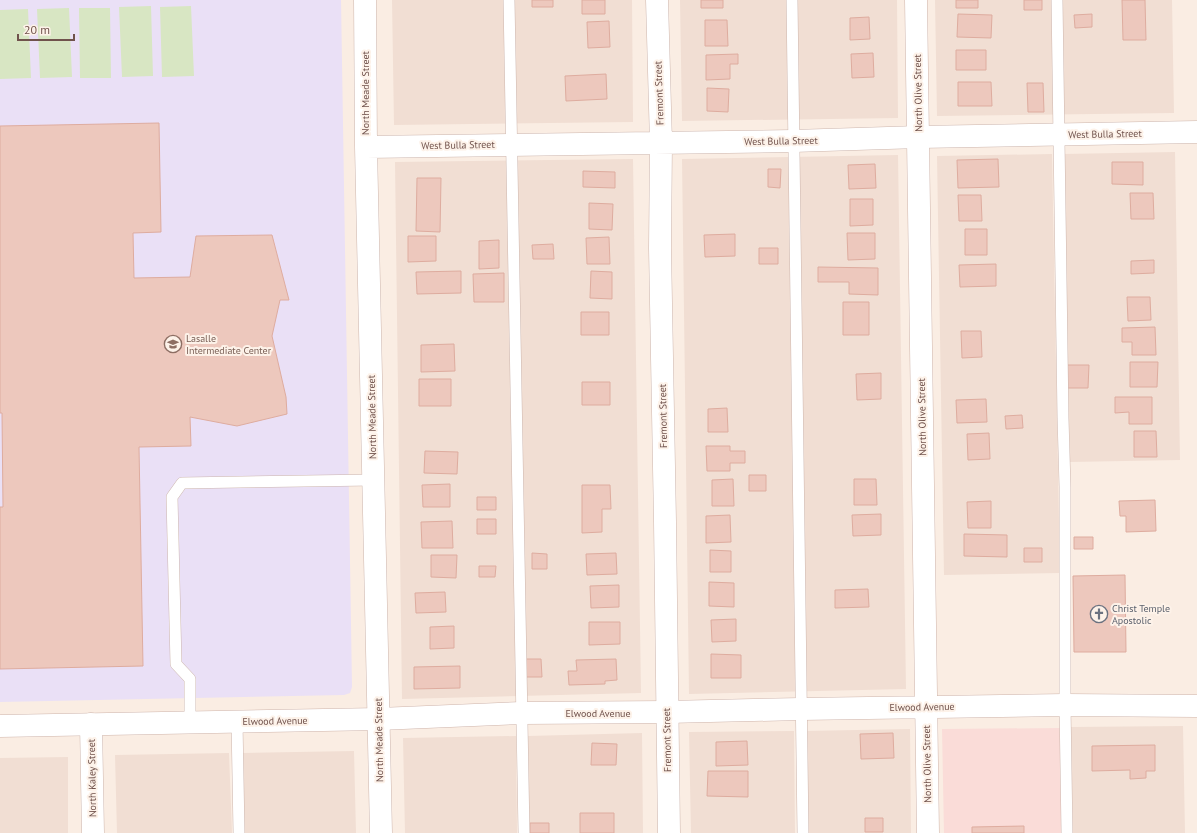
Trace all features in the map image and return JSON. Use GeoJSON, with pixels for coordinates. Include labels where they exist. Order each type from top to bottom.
{"type":"FeatureCollection","features":[{"type":"Feature","properties":{"kind":"street","name":"North Meade Street"},"geometry":{"type":"LineString","coordinates":[[365,0],[366,147],[381,833]]}},
{"type":"Feature","properties":{"kind":"street","name":"Fremont Street"},"geometry":{"type":"LineString","coordinates":[[657,0],[661,142],[660,248],[669,833]]}},
{"type":"Feature","properties":{"kind":"street","name":"North Olive Street"},"geometry":{"type":"LineString","coordinates":[[916,0],[928,833]]}},
{"type":"Feature","properties":{"kind":"street","name":"West Bulla Street"},"geometry":{"type":"LineString","coordinates":[[366,147],[793,141],[1197,132]]}},
{"type":"Feature","properties":{"kind":"street","name":"Elwood Avenue"},"geometry":{"type":"LineString","coordinates":[[0,726],[379,719],[522,713],[1065,705],[1197,706]]}},
{"type":"Feature","properties":{"kind":"street","name":"North Kaley Street"},"geometry":{"type":"LineString","coordinates":[[91,724],[93,833]]}},
{"type":"Feature","properties":{"kind":"lane"},"geometry":{"type":"LineString","coordinates":[[509,0],[524,833]]}},
{"type":"Feature","properties":{"kind":"lane"},"geometry":{"type":"LineString","coordinates":[[792,0],[803,833]]}},
{"type":"Feature","properties":{"kind":"lane"},"geometry":{"type":"LineString","coordinates":[[1057,0],[1063,418],[1066,487],[1065,705],[1067,833]]}},
{"type":"Feature","properties":{"kind":"lane"},"geometry":{"type":"LineString","coordinates":[[190,722],[190,679],[176,664],[172,497],[182,483],[373,480]]}},
{"type":"Feature","properties":{"kind":"lane"},"geometry":{"type":"LineString","coordinates":[[237,721],[239,833]]}},
{"type":"Feature","properties":{"kind":"shaded area","name":"Lasalle Intermediate Center"},"geometry":{"type":"Polygon","coordinates":[[[0,0],[341,0],[352,687],[350,693],[344,695],[0,702],[0,0]]]}},
{"type":"Feature","properties":{"kind":"shaded area"},"geometry":{"type":"Polygon","coordinates":[[[392,0],[632,0],[633,122],[394,125],[392,0]]]}},
{"type":"Feature","properties":{"kind":"shaded area"},"geometry":{"type":"Polygon","coordinates":[[[680,0],[897,0],[898,118],[682,121],[680,0]]]}},
{"type":"Feature","properties":{"kind":"shaded area"},"geometry":{"type":"Polygon","coordinates":[[[935,0],[1172,0],[1174,113],[937,116],[935,0]]]}},
{"type":"Feature","properties":{"kind":"shaded area"},"geometry":{"type":"Polygon","coordinates":[[[1175,152],[1180,460],[1070,462],[1063,154],[1175,152]]]}},
{"type":"Feature","properties":{"kind":"shaded area"},"geometry":{"type":"Polygon","coordinates":[[[1052,154],[1060,573],[944,575],[937,156],[1052,154]]]}},
{"type":"Feature","properties":{"kind":"shaded area"},"geometry":{"type":"Polygon","coordinates":[[[898,155],[906,689],[689,694],[682,159],[898,155]]]}},
{"type":"Feature","properties":{"kind":"shaded area"},"geometry":{"type":"Polygon","coordinates":[[[633,159],[641,693],[402,699],[395,162],[633,159]]]}},
{"type":"Feature","properties":{"kind":"shaded area"},"geometry":{"type":"Polygon","coordinates":[[[1183,726],[1185,833],[1073,833],[1071,727],[1183,726]]]}},
{"type":"Feature","properties":{"kind":"shaded area"},"geometry":{"type":"Polygon","coordinates":[[[1061,728],[1061,833],[944,833],[942,729],[1061,728]]]}},
{"type":"Feature","properties":{"kind":"shaded area"},"geometry":{"type":"Polygon","coordinates":[[[910,729],[911,833],[806,833],[804,731],[910,729]]]}},
{"type":"Feature","properties":{"kind":"shaded area"},"geometry":{"type":"Polygon","coordinates":[[[794,731],[795,833],[691,833],[689,732],[794,731]]]}},
{"type":"Feature","properties":{"kind":"shaded area"},"geometry":{"type":"Polygon","coordinates":[[[642,733],[643,833],[529,833],[528,736],[642,733]]]}},
{"type":"Feature","properties":{"kind":"shaded area"},"geometry":{"type":"Polygon","coordinates":[[[516,736],[517,833],[405,833],[403,738],[516,736]]]}},
{"type":"Feature","properties":{"kind":"shaded area"},"geometry":{"type":"Polygon","coordinates":[[[354,751],[356,833],[243,833],[243,753],[354,751]]]}},
{"type":"Feature","properties":{"kind":"shaded area"},"geometry":{"type":"Polygon","coordinates":[[[229,753],[232,833],[117,833],[115,755],[229,753]]]}},
{"type":"Feature","properties":{"kind":"shaded area"},"geometry":{"type":"Polygon","coordinates":[[[68,757],[68,833],[0,833],[0,758],[68,757]]]}},
{"type":"Feature","properties":{"kind":"green space"},"geometry":{"type":"Polygon","coordinates":[[[151,6],[153,76],[122,77],[119,7],[151,6]]]}},
{"type":"Feature","properties":{"kind":"green space"},"geometry":{"type":"Polygon","coordinates":[[[191,6],[194,76],[162,77],[160,7],[191,6]]]}},
{"type":"Feature","properties":{"kind":"green space"},"geometry":{"type":"Polygon","coordinates":[[[69,8],[72,77],[40,78],[37,9],[69,8]]]}},
{"type":"Feature","properties":{"kind":"green space"},"geometry":{"type":"Polygon","coordinates":[[[79,8],[110,8],[111,78],[80,78],[79,8]]]}},
{"type":"Feature","properties":{"kind":"green space"},"geometry":{"type":"Polygon","coordinates":[[[28,9],[31,78],[0,79],[0,10],[28,9]]]}},
{"type":"Feature","properties":{"kind":"building"},"geometry":{"type":"Polygon","coordinates":[[[532,0],[553,0],[553,7],[532,7],[532,0]]]}},
{"type":"Feature","properties":{"kind":"building"},"geometry":{"type":"Polygon","coordinates":[[[582,0],[605,0],[605,14],[582,14],[582,0]]]}},
{"type":"Feature","properties":{"kind":"building"},"geometry":{"type":"Polygon","coordinates":[[[701,0],[723,0],[723,8],[701,8],[701,0]]]}},
{"type":"Feature","properties":{"kind":"building"},"geometry":{"type":"Polygon","coordinates":[[[956,0],[978,0],[978,8],[956,8],[956,0]]]}},
{"type":"Feature","properties":{"kind":"building"},"geometry":{"type":"Polygon","coordinates":[[[1024,0],[1042,0],[1042,10],[1024,10],[1024,0]]]}},
{"type":"Feature","properties":{"kind":"building"},"geometry":{"type":"Polygon","coordinates":[[[1122,0],[1145,0],[1146,40],[1123,40],[1122,0]]]}},
{"type":"Feature","properties":{"kind":"building"},"geometry":{"type":"Polygon","coordinates":[[[958,14],[992,15],[991,38],[957,37],[958,14]]]}},
{"type":"Feature","properties":{"kind":"building"},"geometry":{"type":"Polygon","coordinates":[[[1092,14],[1092,27],[1075,28],[1074,15],[1092,14]]]}},
{"type":"Feature","properties":{"kind":"building"},"geometry":{"type":"Polygon","coordinates":[[[869,17],[870,39],[850,40],[850,18],[869,17]]]}},
{"type":"Feature","properties":{"kind":"building"},"geometry":{"type":"Polygon","coordinates":[[[705,20],[727,20],[728,46],[705,46],[705,20]]]}},
{"type":"Feature","properties":{"kind":"building"},"geometry":{"type":"Polygon","coordinates":[[[609,21],[610,47],[588,48],[587,22],[609,21]]]}},
{"type":"Feature","properties":{"kind":"building"},"geometry":{"type":"Polygon","coordinates":[[[956,50],[986,50],[986,70],[956,70],[956,50]]]}},
{"type":"Feature","properties":{"kind":"building"},"geometry":{"type":"Polygon","coordinates":[[[873,53],[874,77],[852,78],[851,54],[873,53]]]}},
{"type":"Feature","properties":{"kind":"building"},"geometry":{"type":"Polygon","coordinates":[[[738,54],[738,64],[730,64],[730,79],[706,80],[706,55],[738,54]]]}},
{"type":"Feature","properties":{"kind":"building"},"geometry":{"type":"Polygon","coordinates":[[[606,74],[607,99],[566,101],[565,76],[606,74]]]}},
{"type":"Feature","properties":{"kind":"building"},"geometry":{"type":"Polygon","coordinates":[[[958,82],[991,82],[992,106],[958,106],[958,82]]]}},
{"type":"Feature","properties":{"kind":"building"},"geometry":{"type":"Polygon","coordinates":[[[1027,83],[1043,83],[1044,112],[1028,112],[1027,83]]]}},
{"type":"Feature","properties":{"kind":"building"},"geometry":{"type":"Polygon","coordinates":[[[707,88],[729,89],[728,112],[707,111],[707,88]]]}},
{"type":"Feature","properties":{"kind":"building"},"geometry":{"type":"Polygon","coordinates":[[[159,123],[161,232],[133,233],[134,278],[190,277],[196,236],[272,235],[289,300],[280,300],[272,336],[286,397],[287,414],[237,426],[190,417],[191,446],[139,447],[143,666],[0,669],[0,507],[3,507],[2,413],[0,413],[0,126],[159,123]]]}},
{"type":"Feature","properties":{"kind":"building"},"geometry":{"type":"Polygon","coordinates":[[[998,159],[999,187],[958,188],[957,160],[998,159]]]}},
{"type":"Feature","properties":{"kind":"building"},"geometry":{"type":"Polygon","coordinates":[[[1112,162],[1143,162],[1143,185],[1112,184],[1112,162]]]}},
{"type":"Feature","properties":{"kind":"building"},"geometry":{"type":"Polygon","coordinates":[[[875,164],[876,188],[849,189],[848,165],[875,164]]]}},
{"type":"Feature","properties":{"kind":"building"},"geometry":{"type":"Polygon","coordinates":[[[768,169],[781,169],[780,188],[768,187],[768,169]]]}},
{"type":"Feature","properties":{"kind":"building"},"geometry":{"type":"Polygon","coordinates":[[[583,171],[615,172],[615,188],[583,187],[583,171]]]}},
{"type":"Feature","properties":{"kind":"building"},"geometry":{"type":"Polygon","coordinates":[[[417,178],[441,178],[440,232],[416,231],[417,178]]]}},
{"type":"Feature","properties":{"kind":"building"},"geometry":{"type":"Polygon","coordinates":[[[1130,193],[1153,193],[1154,219],[1131,219],[1130,193]]]}},
{"type":"Feature","properties":{"kind":"building"},"geometry":{"type":"Polygon","coordinates":[[[958,195],[981,195],[982,221],[959,221],[958,195]]]}},
{"type":"Feature","properties":{"kind":"building"},"geometry":{"type":"Polygon","coordinates":[[[850,199],[873,199],[873,225],[850,226],[850,199]]]}},
{"type":"Feature","properties":{"kind":"building"},"geometry":{"type":"Polygon","coordinates":[[[589,203],[613,204],[612,230],[589,229],[589,203]]]}},
{"type":"Feature","properties":{"kind":"building"},"geometry":{"type":"Polygon","coordinates":[[[965,229],[987,229],[987,255],[965,255],[965,229]]]}},
{"type":"Feature","properties":{"kind":"building"},"geometry":{"type":"Polygon","coordinates":[[[847,233],[875,233],[875,259],[848,260],[847,233]]]}},
{"type":"Feature","properties":{"kind":"building"},"geometry":{"type":"Polygon","coordinates":[[[735,234],[735,256],[705,257],[704,235],[735,234]]]}},
{"type":"Feature","properties":{"kind":"building"},"geometry":{"type":"Polygon","coordinates":[[[408,236],[436,236],[436,261],[408,262],[408,236]]]}},
{"type":"Feature","properties":{"kind":"building"},"geometry":{"type":"Polygon","coordinates":[[[609,237],[610,264],[587,264],[586,238],[609,237]]]}},
{"type":"Feature","properties":{"kind":"building"},"geometry":{"type":"Polygon","coordinates":[[[499,240],[499,268],[479,269],[479,241],[499,240]]]}},
{"type":"Feature","properties":{"kind":"building"},"geometry":{"type":"Polygon","coordinates":[[[553,244],[554,259],[533,259],[532,245],[553,244]]]}},
{"type":"Feature","properties":{"kind":"building"},"geometry":{"type":"Polygon","coordinates":[[[759,248],[778,248],[778,264],[759,264],[759,248]]]}},
{"type":"Feature","properties":{"kind":"building"},"geometry":{"type":"Polygon","coordinates":[[[1154,260],[1154,273],[1131,274],[1131,261],[1154,260]]]}},
{"type":"Feature","properties":{"kind":"building"},"geometry":{"type":"Polygon","coordinates":[[[996,264],[996,286],[960,287],[959,265],[996,264]]]}},
{"type":"Feature","properties":{"kind":"building"},"geometry":{"type":"Polygon","coordinates":[[[818,267],[878,268],[878,295],[849,294],[849,282],[818,282],[818,267]]]}},
{"type":"Feature","properties":{"kind":"building"},"geometry":{"type":"Polygon","coordinates":[[[461,271],[461,293],[417,294],[416,272],[461,271]]]}},
{"type":"Feature","properties":{"kind":"building"},"geometry":{"type":"Polygon","coordinates":[[[591,271],[612,272],[612,299],[590,298],[591,271]]]}},
{"type":"Feature","properties":{"kind":"building"},"geometry":{"type":"Polygon","coordinates":[[[504,273],[504,302],[474,302],[473,274],[504,273]]]}},
{"type":"Feature","properties":{"kind":"building"},"geometry":{"type":"Polygon","coordinates":[[[1127,297],[1150,297],[1151,320],[1128,321],[1127,297]]]}},
{"type":"Feature","properties":{"kind":"building"},"geometry":{"type":"Polygon","coordinates":[[[843,302],[869,302],[869,335],[843,335],[843,302]]]}},
{"type":"Feature","properties":{"kind":"building"},"geometry":{"type":"Polygon","coordinates":[[[581,312],[609,312],[609,335],[581,335],[581,312]]]}},
{"type":"Feature","properties":{"kind":"building"},"geometry":{"type":"Polygon","coordinates":[[[1155,327],[1156,355],[1132,355],[1132,342],[1122,342],[1122,328],[1155,327]]]}},
{"type":"Feature","properties":{"kind":"building"},"geometry":{"type":"Polygon","coordinates":[[[961,331],[981,331],[982,357],[962,358],[961,331]]]}},
{"type":"Feature","properties":{"kind":"building"},"geometry":{"type":"Polygon","coordinates":[[[454,344],[455,371],[421,372],[421,345],[454,344]]]}},
{"type":"Feature","properties":{"kind":"building"},"geometry":{"type":"Polygon","coordinates":[[[1130,362],[1158,362],[1157,387],[1130,387],[1130,362]]]}},
{"type":"Feature","properties":{"kind":"building"},"geometry":{"type":"Polygon","coordinates":[[[1066,365],[1089,365],[1088,388],[1065,388],[1066,365]]]}},
{"type":"Feature","properties":{"kind":"building"},"geometry":{"type":"Polygon","coordinates":[[[881,373],[881,399],[857,400],[856,374],[881,373]]]}},
{"type":"Feature","properties":{"kind":"building"},"geometry":{"type":"Polygon","coordinates":[[[419,379],[451,379],[451,406],[419,406],[419,379]]]}},
{"type":"Feature","properties":{"kind":"building"},"geometry":{"type":"Polygon","coordinates":[[[582,382],[610,382],[610,405],[582,405],[582,382]]]}},
{"type":"Feature","properties":{"kind":"building"},"geometry":{"type":"Polygon","coordinates":[[[1115,397],[1152,397],[1152,424],[1129,424],[1129,412],[1115,413],[1115,397]]]}},
{"type":"Feature","properties":{"kind":"building"},"geometry":{"type":"Polygon","coordinates":[[[986,399],[987,422],[957,423],[956,400],[986,399]]]}},
{"type":"Feature","properties":{"kind":"building"},"geometry":{"type":"Polygon","coordinates":[[[727,408],[728,432],[708,432],[708,409],[727,408]]]}},
{"type":"Feature","properties":{"kind":"building"},"geometry":{"type":"Polygon","coordinates":[[[1022,415],[1023,428],[1006,429],[1005,416],[1022,415]]]}},
{"type":"Feature","properties":{"kind":"building"},"geometry":{"type":"Polygon","coordinates":[[[1134,431],[1156,431],[1157,457],[1134,457],[1134,431]]]}},
{"type":"Feature","properties":{"kind":"building"},"geometry":{"type":"Polygon","coordinates":[[[989,433],[990,459],[968,460],[967,434],[989,433]]]}},
{"type":"Feature","properties":{"kind":"building"},"geometry":{"type":"Polygon","coordinates":[[[706,446],[730,446],[730,451],[745,451],[745,463],[730,463],[730,471],[707,471],[706,446]]]}},
{"type":"Feature","properties":{"kind":"building"},"geometry":{"type":"Polygon","coordinates":[[[425,451],[458,452],[457,474],[424,473],[425,451]]]}},
{"type":"Feature","properties":{"kind":"building"},"geometry":{"type":"Polygon","coordinates":[[[749,475],[766,475],[766,491],[749,491],[749,475]]]}},
{"type":"Feature","properties":{"kind":"building"},"geometry":{"type":"Polygon","coordinates":[[[733,479],[734,506],[712,506],[712,480],[733,479]]]}},
{"type":"Feature","properties":{"kind":"building"},"geometry":{"type":"Polygon","coordinates":[[[854,479],[876,479],[877,505],[854,505],[854,479]]]}},
{"type":"Feature","properties":{"kind":"building"},"geometry":{"type":"Polygon","coordinates":[[[450,484],[450,507],[423,507],[422,485],[450,484]]]}},
{"type":"Feature","properties":{"kind":"building"},"geometry":{"type":"Polygon","coordinates":[[[582,485],[610,485],[611,509],[602,509],[602,532],[582,533],[582,485]]]}},
{"type":"Feature","properties":{"kind":"building"},"geometry":{"type":"Polygon","coordinates":[[[477,497],[496,497],[496,510],[477,510],[477,497]]]}},
{"type":"Feature","properties":{"kind":"building"},"geometry":{"type":"Polygon","coordinates":[[[1155,500],[1156,531],[1126,532],[1126,516],[1120,516],[1119,501],[1155,500]]]}},
{"type":"Feature","properties":{"kind":"building"},"geometry":{"type":"Polygon","coordinates":[[[991,501],[991,528],[968,528],[967,502],[991,501]]]}},
{"type":"Feature","properties":{"kind":"building"},"geometry":{"type":"Polygon","coordinates":[[[881,514],[881,535],[853,536],[852,515],[881,514]]]}},
{"type":"Feature","properties":{"kind":"building"},"geometry":{"type":"Polygon","coordinates":[[[730,515],[731,542],[706,543],[706,516],[730,515]]]}},
{"type":"Feature","properties":{"kind":"building"},"geometry":{"type":"Polygon","coordinates":[[[477,519],[496,519],[496,534],[477,534],[477,519]]]}},
{"type":"Feature","properties":{"kind":"building"},"geometry":{"type":"Polygon","coordinates":[[[452,521],[453,548],[422,548],[421,522],[452,521]]]}},
{"type":"Feature","properties":{"kind":"building"},"geometry":{"type":"Polygon","coordinates":[[[964,534],[1007,535],[1007,557],[964,556],[964,534]]]}},
{"type":"Feature","properties":{"kind":"building"},"geometry":{"type":"Polygon","coordinates":[[[1074,537],[1093,537],[1093,549],[1074,549],[1074,537]]]}},
{"type":"Feature","properties":{"kind":"building"},"geometry":{"type":"Polygon","coordinates":[[[1024,548],[1042,548],[1042,562],[1024,562],[1024,548]]]}},
{"type":"Feature","properties":{"kind":"building"},"geometry":{"type":"Polygon","coordinates":[[[710,550],[731,551],[731,572],[710,572],[710,550]]]}},
{"type":"Feature","properties":{"kind":"building"},"geometry":{"type":"Polygon","coordinates":[[[532,553],[547,554],[547,569],[532,569],[532,553]]]}},
{"type":"Feature","properties":{"kind":"building"},"geometry":{"type":"Polygon","coordinates":[[[616,553],[617,574],[587,575],[586,554],[616,553]]]}},
{"type":"Feature","properties":{"kind":"building"},"geometry":{"type":"Polygon","coordinates":[[[431,555],[457,555],[456,578],[431,577],[431,555]]]}},
{"type":"Feature","properties":{"kind":"building"},"geometry":{"type":"Polygon","coordinates":[[[479,566],[496,566],[495,577],[479,577],[479,566]]]}},
{"type":"Feature","properties":{"kind":"building","name":"Christ Temple Apostolic"},"geometry":{"type":"Polygon","coordinates":[[[1125,575],[1126,652],[1074,652],[1073,576],[1125,575]]]}},
{"type":"Feature","properties":{"kind":"building"},"geometry":{"type":"Polygon","coordinates":[[[709,582],[734,583],[734,607],[709,606],[709,582]]]}},
{"type":"Feature","properties":{"kind":"building"},"geometry":{"type":"Polygon","coordinates":[[[619,585],[619,607],[591,608],[590,586],[619,585]]]}},
{"type":"Feature","properties":{"kind":"building"},"geometry":{"type":"Polygon","coordinates":[[[868,589],[869,607],[835,608],[835,590],[868,589]]]}},
{"type":"Feature","properties":{"kind":"building"},"geometry":{"type":"Polygon","coordinates":[[[445,592],[446,612],[416,613],[415,593],[445,592]]]}},
{"type":"Feature","properties":{"kind":"building"},"geometry":{"type":"Polygon","coordinates":[[[736,619],[736,641],[712,642],[711,620],[736,619]]]}},
{"type":"Feature","properties":{"kind":"building"},"geometry":{"type":"Polygon","coordinates":[[[589,622],[620,622],[620,644],[589,645],[589,622]]]}},
{"type":"Feature","properties":{"kind":"building"},"geometry":{"type":"Polygon","coordinates":[[[454,626],[454,648],[430,649],[430,627],[454,626]]]}},
{"type":"Feature","properties":{"kind":"building"},"geometry":{"type":"Polygon","coordinates":[[[711,654],[741,655],[741,678],[711,678],[711,654]]]}},
{"type":"Feature","properties":{"kind":"building"},"geometry":{"type":"Polygon","coordinates":[[[526,659],[541,659],[542,677],[526,677],[526,659]]]}},
{"type":"Feature","properties":{"kind":"building"},"geometry":{"type":"Polygon","coordinates":[[[616,659],[617,680],[605,681],[605,684],[569,685],[568,671],[577,671],[576,660],[616,659]]]}},
{"type":"Feature","properties":{"kind":"building"},"geometry":{"type":"Polygon","coordinates":[[[460,666],[460,688],[414,689],[414,667],[460,666]]]}},
{"type":"Feature","properties":{"kind":"building"},"geometry":{"type":"Polygon","coordinates":[[[893,733],[894,758],[861,759],[860,734],[893,733]]]}},
{"type":"Feature","properties":{"kind":"building"},"geometry":{"type":"Polygon","coordinates":[[[747,741],[748,765],[716,766],[716,742],[747,741]]]}},
{"type":"Feature","properties":{"kind":"building"},"geometry":{"type":"Polygon","coordinates":[[[592,743],[617,744],[616,765],[591,765],[592,743]]]}},
{"type":"Feature","properties":{"kind":"building"},"geometry":{"type":"Polygon","coordinates":[[[1155,745],[1155,771],[1146,771],[1146,778],[1130,779],[1130,770],[1092,771],[1092,746],[1155,745]]]}},
{"type":"Feature","properties":{"kind":"building"},"geometry":{"type":"Polygon","coordinates":[[[708,771],[748,771],[748,797],[707,796],[708,771]]]}},
{"type":"Feature","properties":{"kind":"building"},"geometry":{"type":"Polygon","coordinates":[[[580,813],[614,813],[614,833],[580,833],[580,813]]]}},
{"type":"Feature","properties":{"kind":"building"},"geometry":{"type":"Polygon","coordinates":[[[865,818],[883,818],[883,832],[865,832],[865,818]]]}},
{"type":"Feature","properties":{"kind":"building"},"geometry":{"type":"Polygon","coordinates":[[[530,823],[549,823],[549,833],[530,833],[530,823]]]}},
{"type":"Feature","properties":{"kind":"building"},"geometry":{"type":"Polygon","coordinates":[[[1024,826],[1024,833],[972,833],[972,827],[1024,826]]]}},
{"type":"Feature","properties":{"kind":"place","name":"Lasalle Intermediate Center"},"geometry":{"type":"Point","coordinates":[173,344]}},
{"type":"Feature","properties":{"kind":"place","name":"Christ Temple Apostolic"},"geometry":{"type":"Point","coordinates":[1099,614]}}]}
